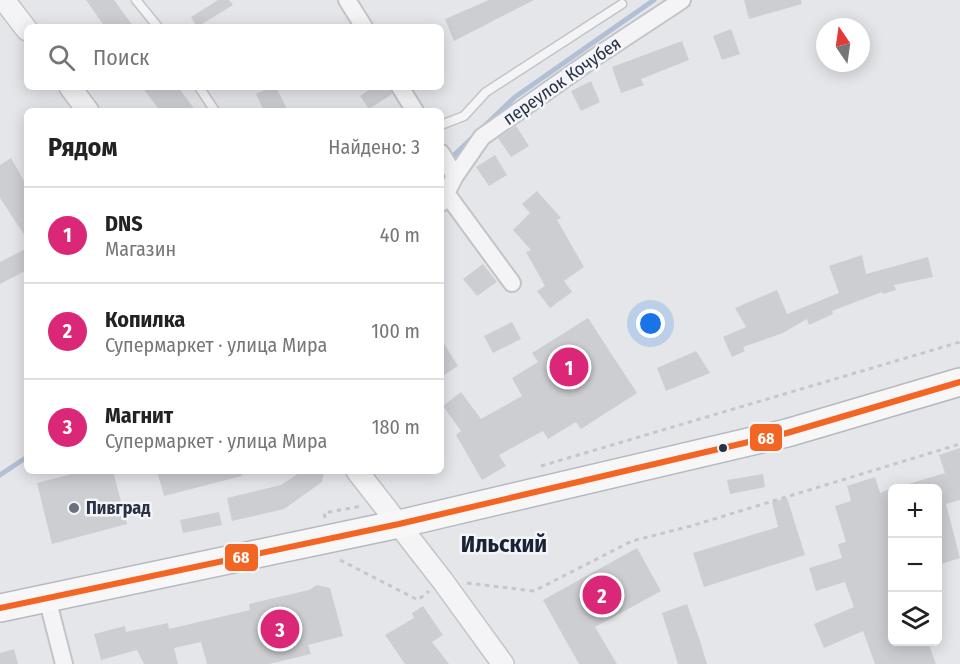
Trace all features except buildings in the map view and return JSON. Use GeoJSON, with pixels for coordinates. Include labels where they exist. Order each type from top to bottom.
{"type":"FeatureCollection","features":[{"type":"Feature","properties":{"kind":"highway"},"geometry":{"type":"LineString","coordinates":[[1,606],[399,524],[787,434],[960,382]]}},
{"type":"Feature","properties":{"kind":"street"},"geometry":{"type":"LineString","coordinates":[[4,0],[24,26]]}},
{"type":"Feature","properties":{"kind":"street"},"geometry":{"type":"LineString","coordinates":[[347,0],[362,24]]}},
{"type":"Feature","properties":{"kind":"street","name":"переулок Кочубея"},"geometry":{"type":"LineString","coordinates":[[512,283],[444,198],[455,176],[482,137],[594,58],[682,0]]}},
{"type":"Feature","properties":{"kind":"street"},"geometry":{"type":"LineString","coordinates":[[72,90],[86,108]]}},
{"type":"Feature","properties":{"kind":"street"},"geometry":{"type":"LineString","coordinates":[[402,90],[413,108]]}},
{"type":"Feature","properties":{"kind":"street"},"geometry":{"type":"LineString","coordinates":[[444,158],[455,176]]}},
{"type":"Feature","properties":{"kind":"street"},"geometry":{"type":"LineString","coordinates":[[359,474],[503,664]]}},
{"type":"Feature","properties":{"kind":"street"},"geometry":{"type":"LineString","coordinates":[[47,598],[64,664]]}},
{"type":"Feature","properties":{"kind":"lane"},"geometry":{"type":"LineString","coordinates":[[136,0],[156,24]]}},
{"type":"Feature","properties":{"kind":"lane"},"geometry":{"type":"LineString","coordinates":[[444,124],[464,116],[486,92],[622,4]]}},
{"type":"Feature","properties":{"kind":"lane"},"geometry":{"type":"LineString","coordinates":[[201,90],[213,108]]}},
{"type":"Feature","properties":{"kind":"waterway"},"geometry":{"type":"LineString","coordinates":[[451,158],[515,97],[654,0]]}},
{"type":"Feature","properties":{"kind":"waterway"},"geometry":{"type":"LineString","coordinates":[[0,475],[24,459]]}},
{"type":"Feature","properties":{"kind":"transit line","name":"68"},"geometry":{"type":"LineString","coordinates":[[0,608],[399,524],[787,433],[960,382]]}},
{"type":"Feature","properties":{"kind":"place","name":"DNS"},"geometry":{"type":"Point","coordinates":[569,367]}},
{"type":"Feature","properties":{"kind":"place","name":"Пивград"},"geometry":{"type":"Point","coordinates":[74,508]}},
{"type":"Feature","properties":{"kind":"place","name":"Копилка"},"geometry":{"type":"Point","coordinates":[602,595]}},
{"type":"Feature","properties":{"kind":"place","name":"Магнит"},"geometry":{"type":"Point","coordinates":[280,629]}},
{"type":"Feature","properties":{"kind":"district","name":"Ильский"},"geometry":{"type":"Point","coordinates":[504,544]}}]}
